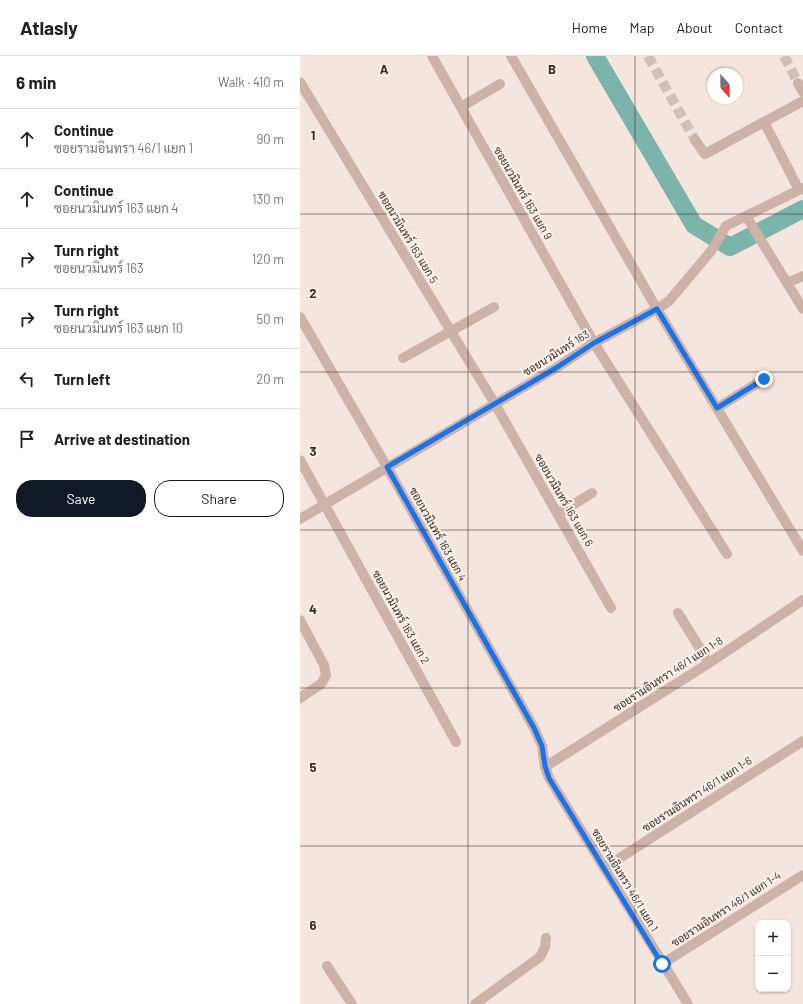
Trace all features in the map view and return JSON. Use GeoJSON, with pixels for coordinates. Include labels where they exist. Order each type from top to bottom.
{"type":"FeatureCollection","features":[{"type":"Feature","properties":{"kind":"street","name":"ซอยนวมินทร์ 163 แยก 9"},"geometry":{"type":"LineString","coordinates":[[432,56],[594,343],[727,554]]}},
{"type":"Feature","properties":{"kind":"street"},"geometry":{"type":"LineString","coordinates":[[511,56],[657,309],[803,551]]}},
{"type":"Feature","properties":{"kind":"street","name":"ซอยนวมินทร์ 163 แยก 5"},"geometry":{"type":"LineString","coordinates":[[300,82],[495,404]]}},
{"type":"Feature","properties":{"kind":"street"},"geometry":{"type":"LineString","coordinates":[[461,108],[500,84]]}},
{"type":"Feature","properties":{"kind":"street"},"geometry":{"type":"LineString","coordinates":[[695,140],[705,154],[803,101]]}},
{"type":"Feature","properties":{"kind":"street"},"geometry":{"type":"LineString","coordinates":[[764,122],[801,189]]}},
{"type":"Feature","properties":{"kind":"street","name":"ซอยนวมินทร์ 163"},"geometry":{"type":"LineString","coordinates":[[300,519],[495,404],[594,343],[657,309],[677,293],[711,251],[726,226],[748,220],[801,189]]}},
{"type":"Feature","properties":{"kind":"street"},"geometry":{"type":"LineString","coordinates":[[748,220],[803,309]]}},
{"type":"Feature","properties":{"kind":"street"},"geometry":{"type":"LineString","coordinates":[[787,283],[803,276]]}},
{"type":"Feature","properties":{"kind":"street"},"geometry":{"type":"LineString","coordinates":[[403,358],[494,307]]}},
{"type":"Feature","properties":{"kind":"street","name":"ซอยนวมินทร์ 163 แยก 4"},"geometry":{"type":"LineString","coordinates":[[300,317],[387,467],[534,728],[542,746],[545,766]]}},
{"type":"Feature","properties":{"kind":"street"},"geometry":{"type":"LineString","coordinates":[[717,408],[764,379]]}},
{"type":"Feature","properties":{"kind":"street","name":"ซอยนวมินทร์ 163 แยก 6"},"geometry":{"type":"LineString","coordinates":[[495,404],[611,608]]}},
{"type":"Feature","properties":{"kind":"street","name":"ซอยนวมินทร์ 163 แยก 2"},"geometry":{"type":"LineString","coordinates":[[300,460],[456,742]]}},
{"type":"Feature","properties":{"kind":"street"},"geometry":{"type":"LineString","coordinates":[[558,514],[592,493]]}},
{"type":"Feature","properties":{"kind":"street","name":"ซอยรามอินทรา 46/1 แยก 1-8"},"geometry":{"type":"LineString","coordinates":[[545,766],[709,663],[803,600]]}},
{"type":"Feature","properties":{"kind":"street"},"geometry":{"type":"LineString","coordinates":[[678,613],[709,663]]}},
{"type":"Feature","properties":{"kind":"street"},"geometry":{"type":"LineString","coordinates":[[300,620],[324,665],[326,675],[322,684],[300,698]]}},
{"type":"Feature","properties":{"kind":"street","name":"ซอยรามอินทรา 46/1 แยก 1-6"},"geometry":{"type":"LineString","coordinates":[[604,868],[803,740]]}},
{"type":"Feature","properties":{"kind":"street","name":"ซอยรามอินทรา 46/1 แยก 1"},"geometry":{"type":"LineString","coordinates":[[545,766],[549,778],[688,1004]]}},
{"type":"Feature","properties":{"kind":"street","name":"ซอยรามอินทรา 46/1 แยก 1-4"},"geometry":{"type":"LineString","coordinates":[[662,964],[803,874]]}},
{"type":"Feature","properties":{"kind":"street"},"geometry":{"type":"LineString","coordinates":[[475,1004],[540,957],[545,947],[546,938]]}},
{"type":"Feature","properties":{"kind":"street"},"geometry":{"type":"LineString","coordinates":[[327,966],[352,1004]]}},
{"type":"Feature","properties":{"kind":"waterway"},"geometry":{"type":"LineString","coordinates":[[595,56],[694,225],[730,247],[803,209]]}},
{"type":"Feature","properties":{"kind":"tunnel"},"geometry":{"type":"LineString","coordinates":[[648,56],[695,140]]}},
{"type":"Feature","properties":{"kind":"tunnel"},"geometry":{"type":"LineString","coordinates":[[784,56],[798,83]]}},
{"type":"Feature","properties":{"kind":"route"},"geometry":{"type":"LineString","coordinates":[[662,964],[549,778],[545,766],[542,746],[534,728],[387,467],[556,368],[594,343],[657,309],[717,408],[764,379]]}}]}
